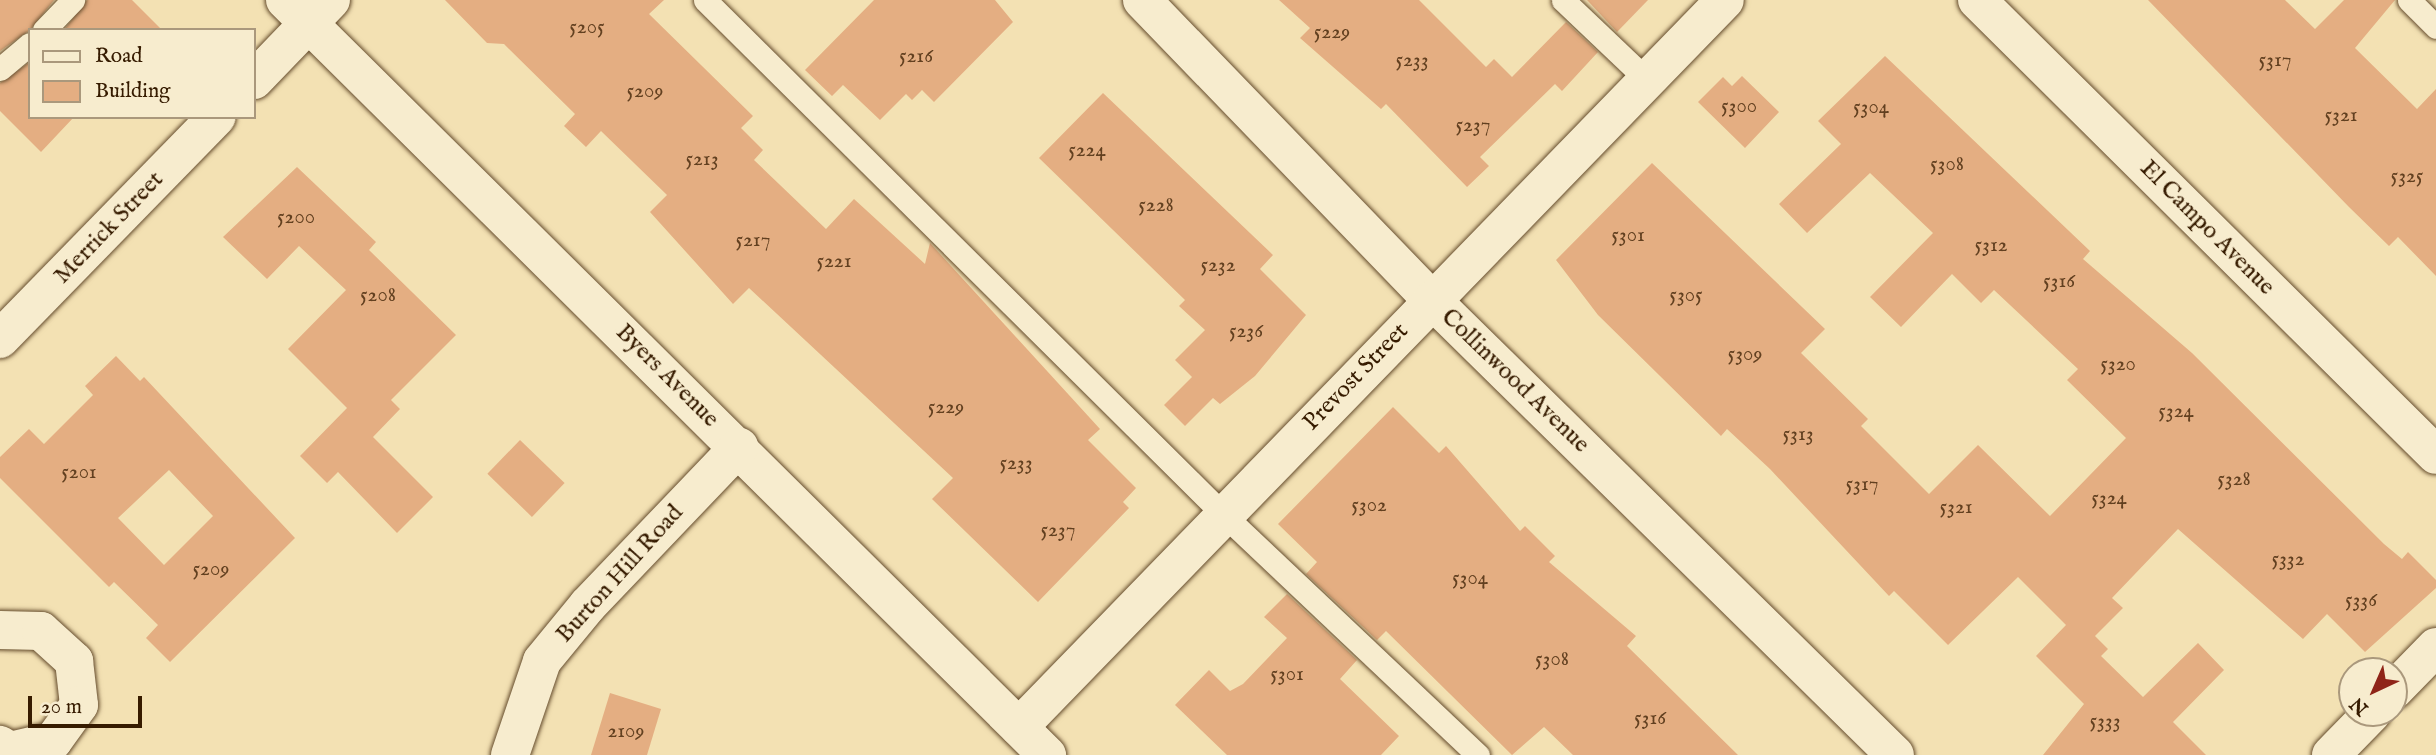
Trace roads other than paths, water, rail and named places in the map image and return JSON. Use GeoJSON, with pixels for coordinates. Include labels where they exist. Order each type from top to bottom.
{"type":"FeatureCollection","features":[{"type":"Feature","properties":{"kind":"street","name":"Collinwood Avenue"},"geometry":{"type":"LineString","coordinates":[[1142,0],[1432,300],[1895,755]]}},
{"type":"Feature","properties":{"kind":"street","name":"Prevost Street"},"geometry":{"type":"LineString","coordinates":[[1019,727],[1725,0]]}},
{"type":"Feature","properties":{"kind":"street","name":"El Campo Avenue"},"geometry":{"type":"LineString","coordinates":[[1977,0],[2436,455]]}},
{"type":"Feature","properties":{"kind":"street"},"geometry":{"type":"LineString","coordinates":[[256,77],[308,8]]}},
{"type":"Feature","properties":{"kind":"street","name":"Byers Avenue"},"geometry":{"type":"LineString","coordinates":[[308,8],[1047,755]]}},
{"type":"Feature","properties":{"kind":"street","name":"Merrick Street"},"geometry":{"type":"LineString","coordinates":[[0,339],[215,119]]}},
{"type":"Feature","properties":{"kind":"street","name":"Burton Hill Road"},"geometry":{"type":"LineString","coordinates":[[510,755],[542,661],[588,605],[740,447]]}},
{"type":"Feature","properties":{"kind":"street"},"geometry":{"type":"LineString","coordinates":[[0,630],[41,631],[74,661],[79,705],[53,741],[10,751],[0,745]]}},
{"type":"Feature","properties":{"kind":"street"},"geometry":{"type":"LineString","coordinates":[[2408,676],[2436,647]]}},
{"type":"Feature","properties":{"kind":"street"},"geometry":{"type":"LineString","coordinates":[[2331,755],[2358,727]]}},
{"type":"Feature","properties":{"kind":"lane"},"geometry":{"type":"LineString","coordinates":[[46,28],[73,0]]}},
{"type":"Feature","properties":{"kind":"lane"},"geometry":{"type":"LineString","coordinates":[[705,0],[1223,514],[1478,755]]}},
{"type":"Feature","properties":{"kind":"lane"},"geometry":{"type":"LineString","coordinates":[[1563,0],[1647,80]]}},
{"type":"Feature","properties":{"kind":"lane"},"geometry":{"type":"LineString","coordinates":[[2409,0],[2436,27]]}},
{"type":"Feature","properties":{"kind":"lane"},"geometry":{"type":"LineString","coordinates":[[0,69],[28,46]]}}]}
